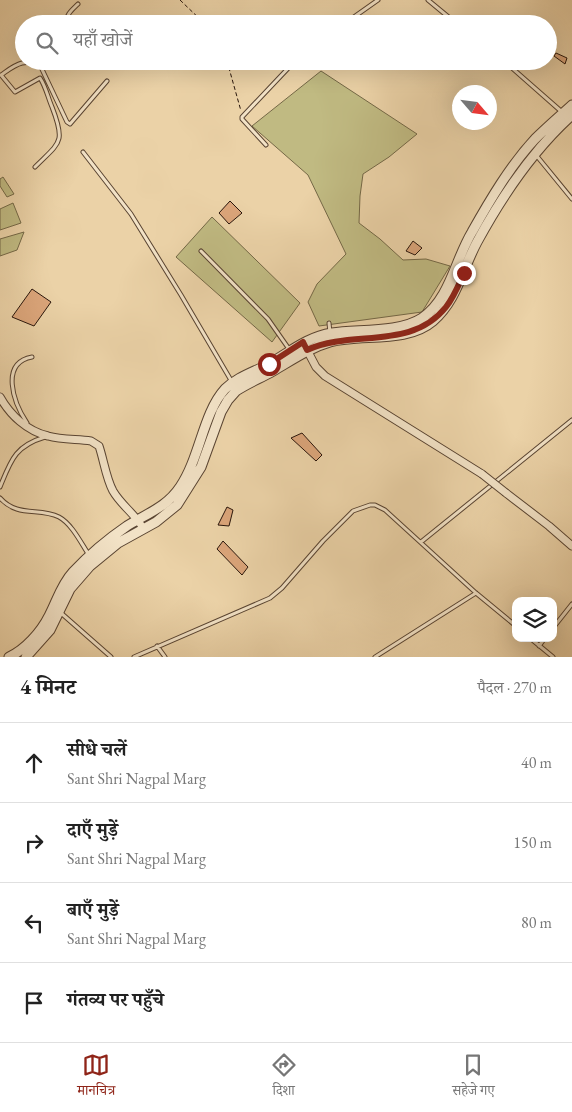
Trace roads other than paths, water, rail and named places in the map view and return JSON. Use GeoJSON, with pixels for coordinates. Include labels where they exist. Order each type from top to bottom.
{"type":"FeatureCollection","features":[{"type":"Feature","properties":{"kind":"street"},"geometry":{"type":"LineString","coordinates":[[56,610],[68,578],[90,556],[115,536],[140,524],[166,515],[177,505],[201,467],[220,412],[232,395],[305,346],[309,338],[330,333],[399,326],[413,322],[428,312],[445,291],[470,235],[495,194],[532,150],[568,114],[572,105]]}},
{"type":"Feature","properties":{"kind":"street"},"geometry":{"type":"LineString","coordinates":[[9,657],[22,656],[85,571],[171,499],[180,488],[195,459],[220,394],[232,383],[269,364],[290,350],[333,341],[401,334],[426,326],[432,321],[452,298],[476,243],[532,150]]}},
{"type":"Feature","properties":{"kind":"street"},"geometry":{"type":"LineString","coordinates":[[305,346],[316,367],[325,376],[482,474],[572,546]]}},
{"type":"Feature","properties":{"kind":"street"},"geometry":{"type":"LineString","coordinates":[[0,397],[16,418],[30,428],[48,436],[96,443],[99,446],[114,493],[140,524]]}},
{"type":"Feature","properties":{"kind":"lane"},"geometry":{"type":"LineString","coordinates":[[357,15],[378,0]]}},
{"type":"Feature","properties":{"kind":"lane"},"geometry":{"type":"LineString","coordinates":[[428,0],[447,15]]}},
{"type":"Feature","properties":{"kind":"lane"},"geometry":{"type":"LineString","coordinates":[[68,15],[78,4]]}},
{"type":"Feature","properties":{"kind":"lane"},"geometry":{"type":"LineString","coordinates":[[15,67],[0,75],[15,92],[40,78],[59,125],[60,137],[57,144],[35,167]]}},
{"type":"Feature","properties":{"kind":"lane"},"geometry":{"type":"LineString","coordinates":[[44,70],[67,122],[70,124],[107,81]]}},
{"type":"Feature","properties":{"kind":"lane"},"geometry":{"type":"LineString","coordinates":[[266,145],[242,117],[286,70]]}},
{"type":"Feature","properties":{"kind":"lane"},"geometry":{"type":"LineString","coordinates":[[515,70],[568,114]]}},
{"type":"Feature","properties":{"kind":"lane"},"geometry":{"type":"LineString","coordinates":[[532,150],[572,199]]}},
{"type":"Feature","properties":{"kind":"lane"},"geometry":{"type":"LineString","coordinates":[[83,152],[131,214],[232,383]]}},
{"type":"Feature","properties":{"kind":"lane"},"geometry":{"type":"LineString","coordinates":[[201,251],[268,319],[290,350]]}},
{"type":"Feature","properties":{"kind":"lane"},"geometry":{"type":"LineString","coordinates":[[329,323],[330,333]]}},
{"type":"Feature","properties":{"kind":"lane"},"geometry":{"type":"LineString","coordinates":[[30,428],[12,396],[10,379],[13,365],[17,361],[32,357]]}},
{"type":"Feature","properties":{"kind":"lane"},"geometry":{"type":"LineString","coordinates":[[421,542],[572,420]]}},
{"type":"Feature","properties":{"kind":"lane"},"geometry":{"type":"LineString","coordinates":[[0,487],[11,462],[23,447],[48,436]]}},
{"type":"Feature","properties":{"kind":"lane"},"geometry":{"type":"LineString","coordinates":[[0,498],[20,511],[59,517],[69,527],[90,556]]}},
{"type":"Feature","properties":{"kind":"lane"},"geometry":{"type":"LineString","coordinates":[[134,657],[270,598],[282,588],[323,542],[358,509],[370,505],[380,507],[512,623]]}},
{"type":"Feature","properties":{"kind":"lane"},"geometry":{"type":"LineString","coordinates":[[375,657],[476,593]]}},
{"type":"Feature","properties":{"kind":"lane"},"geometry":{"type":"LineString","coordinates":[[557,623],[572,604]]}},
{"type":"Feature","properties":{"kind":"lane"},"geometry":{"type":"LineString","coordinates":[[56,610],[111,657]]}},
{"type":"Feature","properties":{"kind":"lane"},"geometry":{"type":"LineString","coordinates":[[534,642],[553,657]]}},
{"type":"Feature","properties":{"kind":"lane"},"geometry":{"type":"LineString","coordinates":[[539,646],[542,642]]}},
{"type":"Feature","properties":{"kind":"lane"},"geometry":{"type":"LineString","coordinates":[[157,646],[165,657]]}}]}
